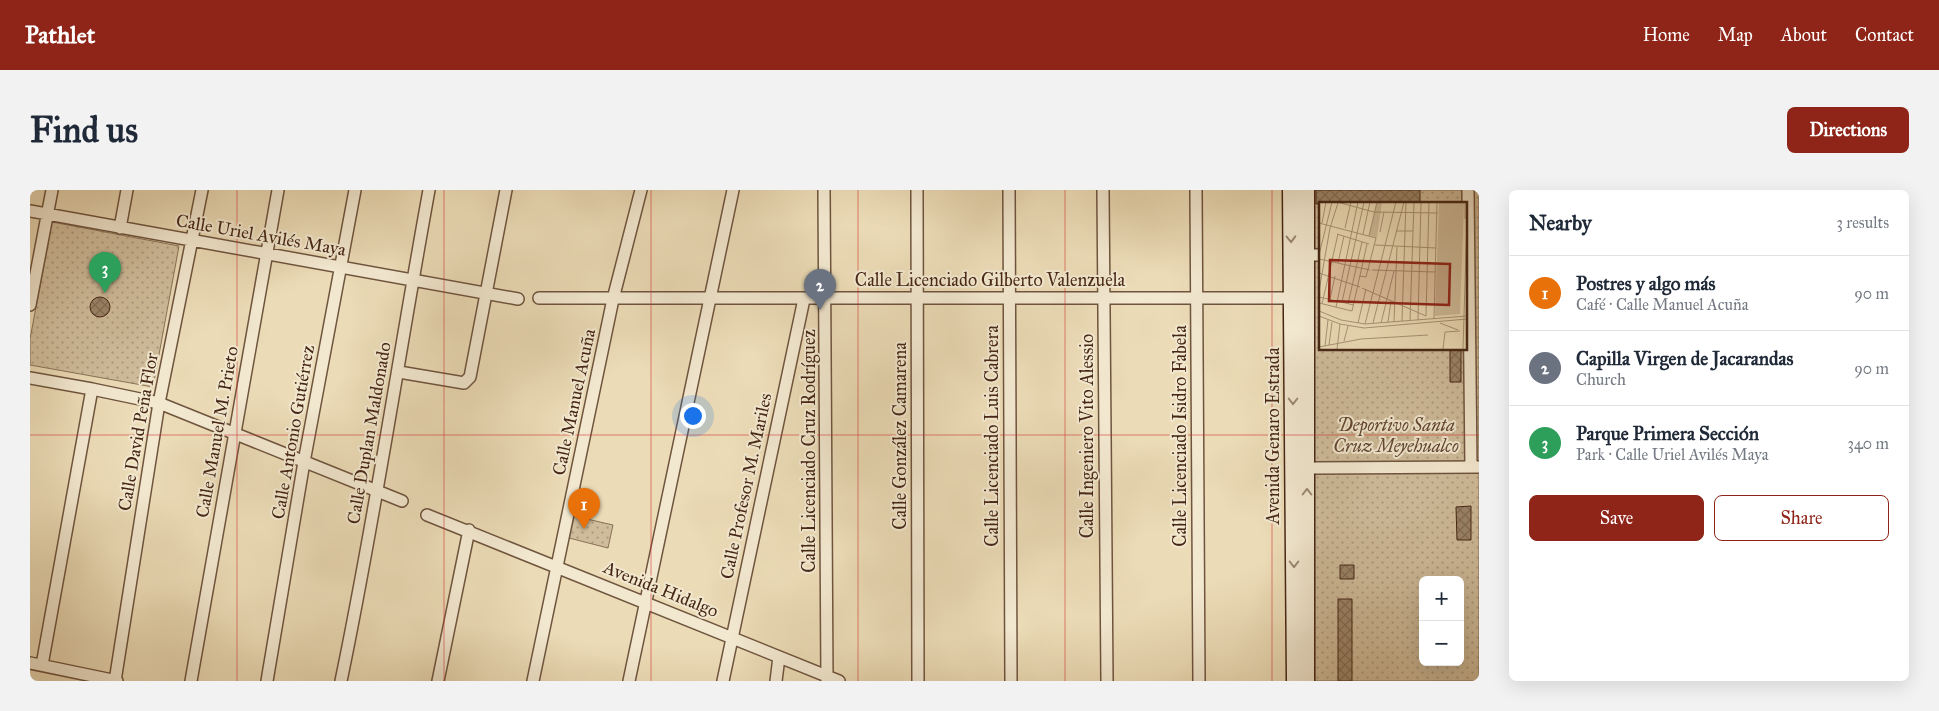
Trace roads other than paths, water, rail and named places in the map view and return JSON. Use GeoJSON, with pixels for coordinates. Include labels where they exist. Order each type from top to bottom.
{"type":"FeatureCollection","features":[{"type":"Feature","properties":{"kind":"street"},"geometry":{"type":"LineString","coordinates":[[30,305],[52,190]]}},
{"type":"Feature","properties":{"kind":"street"},"geometry":{"type":"LineString","coordinates":[[120,228],[127,190]]}},
{"type":"Feature","properties":{"kind":"street","name":"Calle David Peña Flor"},"geometry":{"type":"LineString","coordinates":[[116,681],[159,404],[202,190]]}},
{"type":"Feature","properties":{"kind":"street","name":"Calle Manuel M. Prieto"},"geometry":{"type":"LineString","coordinates":[[192,681],[278,190]]}},
{"type":"Feature","properties":{"kind":"street","name":"Calle Antonio Gutiérrez"},"geometry":{"type":"LineString","coordinates":[[267,681],[304,462],[355,190]]}},
{"type":"Feature","properties":{"kind":"street","name":"Calle Duplan Maldonado"},"geometry":{"type":"LineString","coordinates":[[341,681],[399,372],[429,190]]}},
{"type":"Feature","properties":{"kind":"street"},"geometry":{"type":"LineString","coordinates":[[399,372],[464,383],[470,377],[506,190]]}},
{"type":"Feature","properties":{"kind":"street","name":"Calle Manuel Acuña"},"geometry":{"type":"LineString","coordinates":[[533,681],[613,300],[641,190]]}},
{"type":"Feature","properties":{"kind":"street"},"geometry":{"type":"LineString","coordinates":[[628,681],[733,190]]}},
{"type":"Feature","properties":{"kind":"street","name":"Calle Licenciado Cruz Rodríguez"},"geometry":{"type":"LineString","coordinates":[[824,190],[827,678]]}},
{"type":"Feature","properties":{"kind":"street","name":"Calle González Camarena"},"geometry":{"type":"LineString","coordinates":[[917,190],[918,681]]}},
{"type":"Feature","properties":{"kind":"street","name":"Calle Licenciado Luis Cabrera"},"geometry":{"type":"LineString","coordinates":[[1009,190],[1011,681]]}},
{"type":"Feature","properties":{"kind":"street","name":"Calle Ingeniero Vito Alessio"},"geometry":{"type":"LineString","coordinates":[[1103,190],[1107,681]]}},
{"type":"Feature","properties":{"kind":"street","name":"Calle Licenciado Isidro Fabela"},"geometry":{"type":"LineString","coordinates":[[1196,190],[1199,681]]}},
{"type":"Feature","properties":{"kind":"street","name":"Avenida Genaro Estrada"},"geometry":{"type":"LineString","coordinates":[[1291,190],[1299,298],[1306,681]]}},
{"type":"Feature","properties":{"kind":"street","name":"Avenida Genaro Estrada"},"geometry":{"type":"LineString","coordinates":[[1295,681],[1299,298],[1313,255],[1306,190]]}},
{"type":"Feature","properties":{"kind":"street"},"geometry":{"type":"LineString","coordinates":[[1314,468],[1475,467],[1468,190]]}},
{"type":"Feature","properties":{"kind":"street","name":"Calle Uriel Avilés Maya"},"geometry":{"type":"LineString","coordinates":[[30,211],[518,299]]}},
{"type":"Feature","properties":{"kind":"street","name":"Calle Licenciado Gilberto Valenzuela"},"geometry":{"type":"LineString","coordinates":[[539,298],[613,300],[1299,298]]}},
{"type":"Feature","properties":{"kind":"street","name":"Calle Profesor M. Mariles"},"geometry":{"type":"LineString","coordinates":[[723,681],[804,299]]}},
{"type":"Feature","properties":{"kind":"street"},"geometry":{"type":"LineString","coordinates":[[30,378],[159,404],[402,501]]}},
{"type":"Feature","properties":{"kind":"street"},"geometry":{"type":"LineString","coordinates":[[42,665],[92,389]]}},
{"type":"Feature","properties":{"kind":"street","name":"Avenida Hidalgo"},"geometry":{"type":"LineString","coordinates":[[428,514],[732,637],[827,678],[839,681]]}},
{"type":"Feature","properties":{"kind":"street"},"geometry":{"type":"LineString","coordinates":[[438,681],[469,530]]}},
{"type":"Feature","properties":{"kind":"street"},"geometry":{"type":"LineString","coordinates":[[776,681],[779,657]]}},
{"type":"Feature","properties":{"kind":"street"},"geometry":{"type":"LineString","coordinates":[[30,663],[116,681]]}},
{"type":"Feature","properties":{"kind":"place","name":"Parque Primera Sección"},"geometry":{"type":"Point","coordinates":[105,293]}},
{"type":"Feature","properties":{"kind":"place","name":"Capilla Virgen de Jacarandas"},"geometry":{"type":"Point","coordinates":[820,310]}},
{"type":"Feature","properties":{"kind":"place","name":"Postres y algo más"},"geometry":{"type":"Point","coordinates":[584,529]}},
{"type":"Feature","properties":{"kind":"park label","name":"Deportivo Santa Cruz Meyehualco"},"geometry":{"type":"Point","coordinates":[1396,435]}}]}
